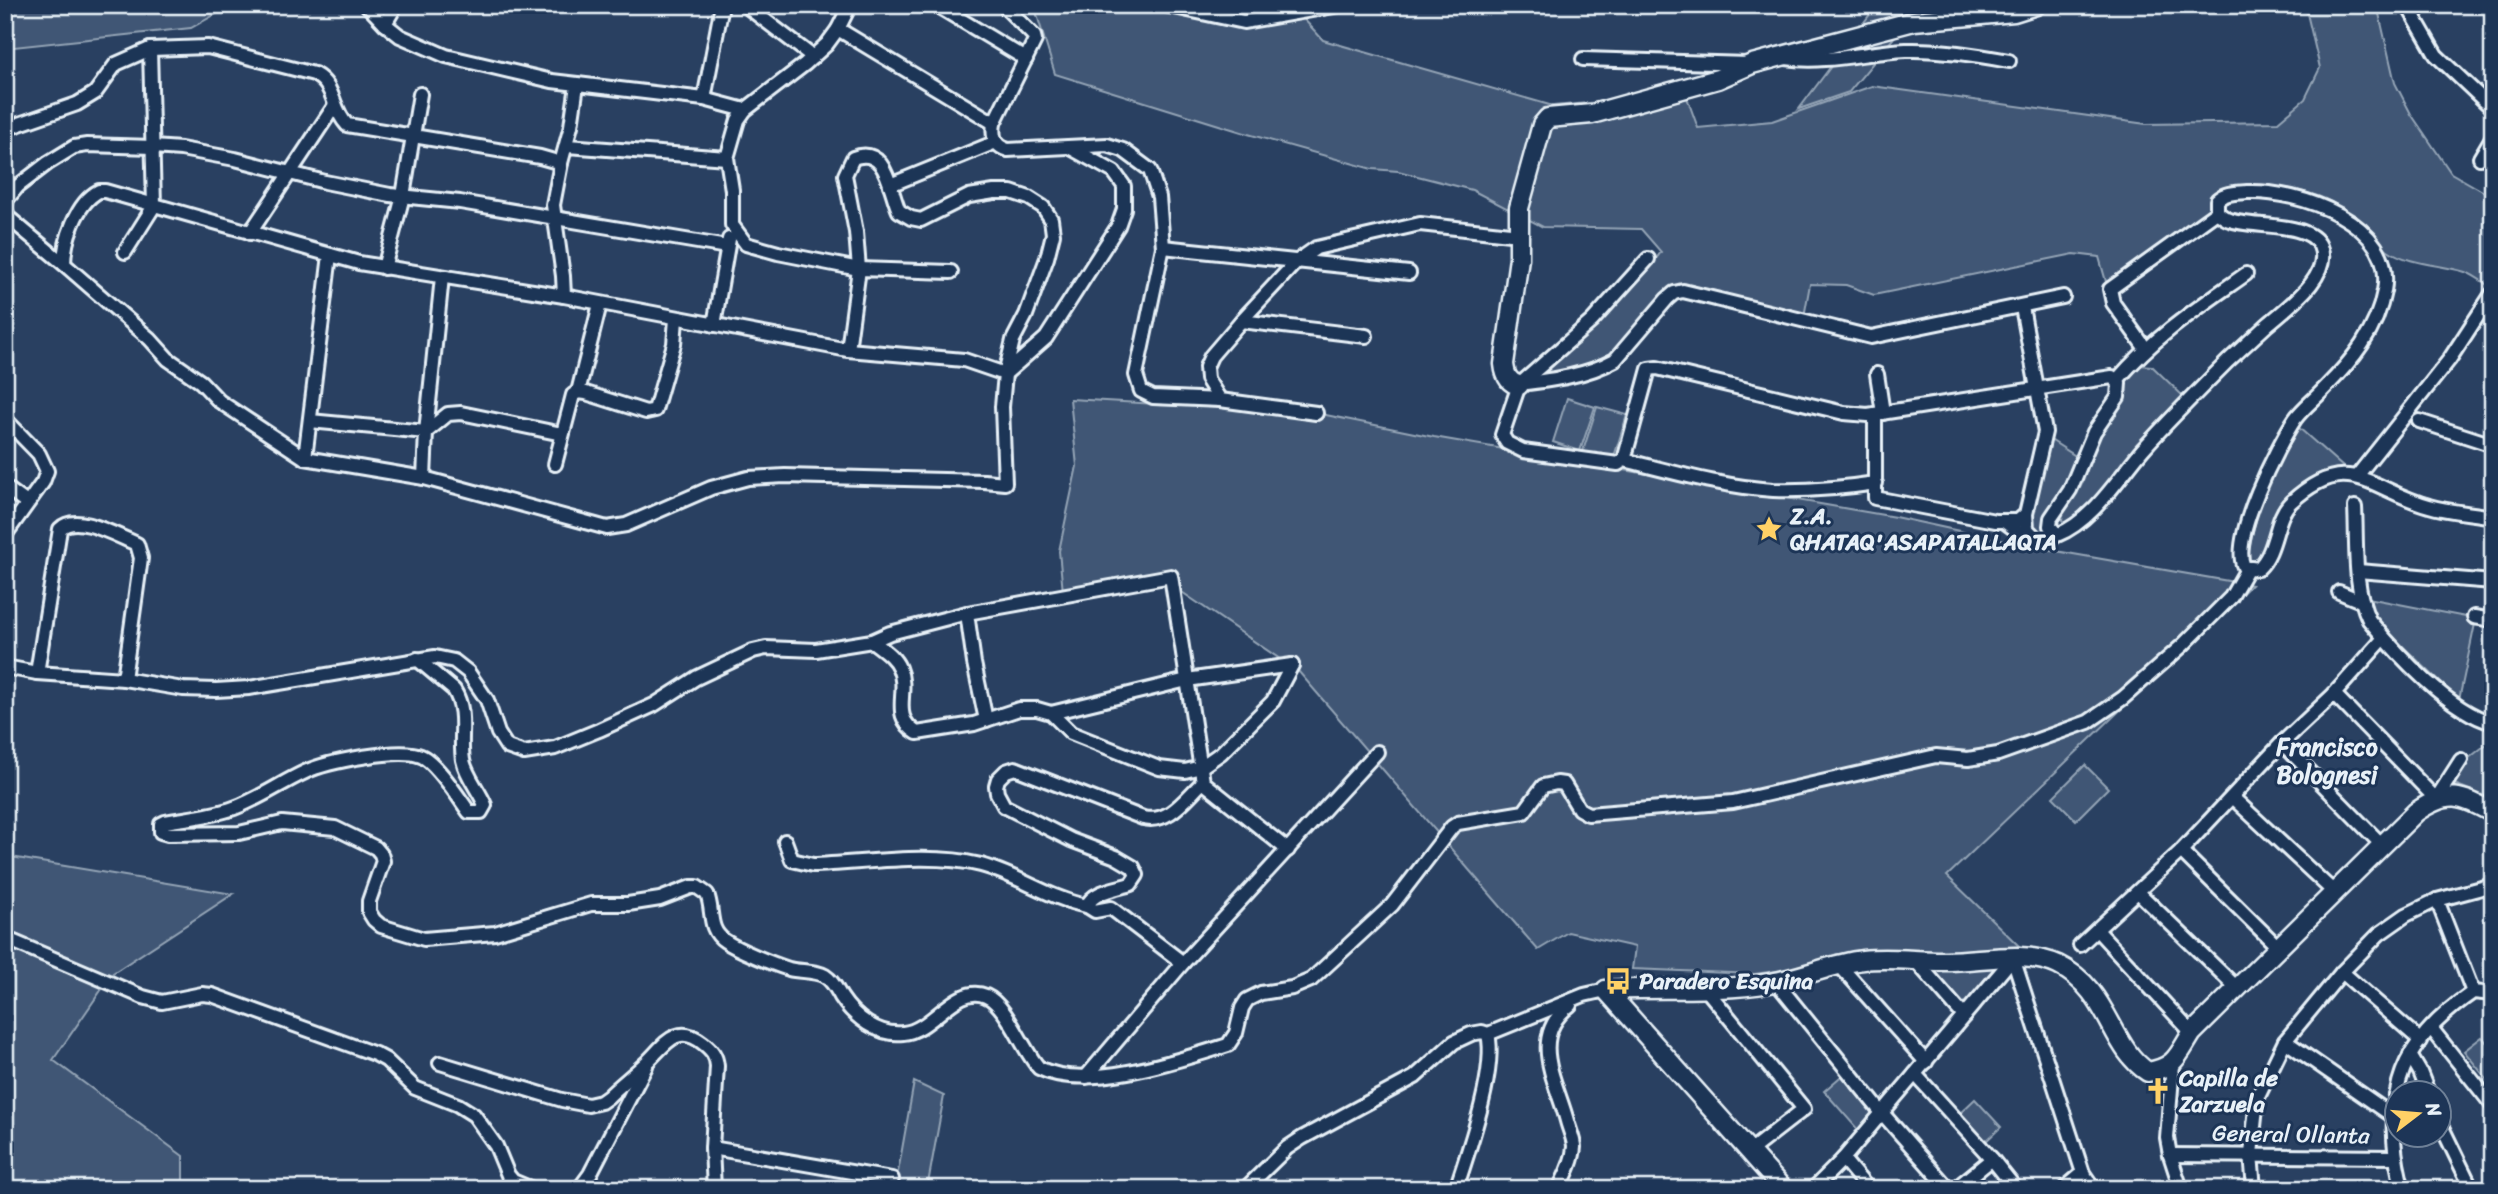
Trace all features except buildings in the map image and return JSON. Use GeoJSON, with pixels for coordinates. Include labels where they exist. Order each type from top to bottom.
{"type":"FeatureCollection","features":[{"type":"Feature","properties":{"kind":"street"},"geometry":{"type":"LineString","coordinates":[[385,24],[396,5]]}},
{"type":"Feature","properties":{"kind":"street"},"geometry":{"type":"LineString","coordinates":[[704,99],[722,5]]}},
{"type":"Feature","properties":{"kind":"street"},"geometry":{"type":"LineString","coordinates":[[745,5],[813,57]]}},
{"type":"Feature","properties":{"kind":"street"},"geometry":{"type":"LineString","coordinates":[[713,325],[732,225],[732,190],[727,158],[738,120],[745,110],[827,44],[850,5]]}},
{"type":"Feature","properties":{"kind":"street"},"geometry":{"type":"LineString","coordinates":[[936,5],[1026,59]]}},
{"type":"Feature","properties":{"kind":"street"},"geometry":{"type":"LineString","coordinates":[[1003,5],[1034,36],[1035,43],[994,123],[993,134],[1001,148],[1008,150],[1107,145],[1123,150],[1150,170],[1159,197],[1163,247],[1136,375],[1141,391],[1153,397],[1220,400],[1317,413]]}},
{"type":"Feature","properties":{"kind":"street"},"geometry":{"type":"LineString","coordinates":[[1165,5],[1244,22],[1340,5]]}},
{"type":"Feature","properties":{"kind":"street"},"geometry":{"type":"LineString","coordinates":[[2036,5],[2014,12],[1914,21],[1752,64],[1718,79],[1605,111],[1548,118],[1542,125],[1519,208],[1519,258],[1504,364],[1507,378],[1513,384],[1569,377],[1604,366],[1615,360],[1667,299],[1674,293],[1683,291],[1871,337],[2063,297]]}},
{"type":"Feature","properties":{"kind":"street"},"geometry":{"type":"LineString","coordinates":[[370,7],[400,36],[446,56],[577,85],[704,99],[745,110]]}},
{"type":"Feature","properties":{"kind":"street"},"geometry":{"type":"LineString","coordinates":[[2410,8],[2436,55],[2493,109]]}},
{"type":"Feature","properties":{"kind":"street"},"geometry":{"type":"LineString","coordinates":[[838,29],[994,123]]}},
{"type":"Feature","properties":{"kind":"street"},"geometry":{"type":"LineString","coordinates":[[5,129],[77,104],[95,93],[116,64],[150,49],[208,47],[314,74],[325,80],[341,118],[348,125],[561,163]]}},
{"type":"Feature","properties":{"kind":"street"},"geometry":{"type":"LineString","coordinates":[[125,252],[154,206],[150,49]]}},
{"type":"Feature","properties":{"kind":"street"},"geometry":{"type":"LineString","coordinates":[[1779,57],[1804,61],[1908,50],[1966,54],[2009,61]]}},
{"type":"Feature","properties":{"kind":"street"},"geometry":{"type":"LineString","coordinates":[[1583,59],[1752,64]]}},
{"type":"Feature","properties":{"kind":"street"},"geometry":{"type":"LineString","coordinates":[[564,296],[553,205],[567,146],[577,85]]}},
{"type":"Feature","properties":{"kind":"street"},"geometry":{"type":"LineString","coordinates":[[384,268],[403,196],[420,94]]}},
{"type":"Feature","properties":{"kind":"street"},"geometry":{"type":"LineString","coordinates":[[250,233],[335,105]]}},
{"type":"Feature","properties":{"kind":"street"},"geometry":{"type":"LineString","coordinates":[[2480,158],[2493,136]]}},
{"type":"Feature","properties":{"kind":"street"},"geometry":{"type":"LineString","coordinates":[[890,185],[996,142]]}},
{"type":"Feature","properties":{"kind":"street"},"geometry":{"type":"LineString","coordinates":[[567,146],[727,158]]}},
{"type":"Feature","properties":{"kind":"street"},"geometry":{"type":"LineString","coordinates":[[727,247],[460,202],[403,196],[325,182],[181,149],[153,147],[74,147],[18,186],[7,199],[5,207],[9,218],[150,339],[168,359],[201,382],[219,401],[305,458],[425,478],[607,528],[626,525],[711,488],[748,478],[860,478],[984,481],[1004,484],[1002,407],[1005,374],[1013,340],[1026,315],[1053,234],[1051,219],[1043,207],[1029,198],[1010,192],[994,192],[969,196],[921,220],[911,218],[900,211],[884,166],[871,156],[863,154],[853,158],[845,175],[856,232],[859,269],[848,350]]}},
{"type":"Feature","properties":{"kind":"street"},"geometry":{"type":"LineString","coordinates":[[1005,374],[1046,338],[1106,247],[1124,209],[1124,186],[1114,172],[1069,147]]}},
{"type":"Feature","properties":{"kind":"street"},"geometry":{"type":"LineString","coordinates":[[64,264],[64,245],[70,229],[92,195],[105,191],[384,268],[564,296],[848,350],[964,360],[1005,374]]}},
{"type":"Feature","properties":{"kind":"street"},"geometry":{"type":"LineString","coordinates":[[2217,212],[2217,200],[2223,194],[2234,193],[2284,195],[2325,207],[2353,223],[2371,240],[2383,261],[2385,275],[2382,301],[2363,344],[2295,419],[2262,480],[2247,524],[2242,557],[2247,569]]}},
{"type":"Feature","properties":{"kind":"street"},"geometry":{"type":"LineString","coordinates":[[2146,349],[2113,303],[2110,289],[2217,212]]}},
{"type":"Feature","properties":{"kind":"street"},"geometry":{"type":"LineString","coordinates":[[1648,259],[1592,321],[1518,384],[1502,435],[1507,443],[1523,451],[1618,464],[1624,460],[1649,369],[1657,368],[1844,413],[1879,413],[2112,377],[2117,380],[2120,390],[2118,397],[2094,432],[2070,490],[2051,518],[2050,526],[2057,535],[2071,529],[2087,514],[2190,399],[2243,347],[2301,297],[2319,269],[2321,247],[2309,235],[2282,227],[2232,221],[2217,212]]}},
{"type":"Feature","properties":{"kind":"street"},"geometry":{"type":"LineString","coordinates":[[1220,400],[1207,379],[1206,367],[1212,356],[1296,262],[1316,248],[1420,224],[1519,235]]}},
{"type":"Feature","properties":{"kind":"street"},"geometry":{"type":"LineString","coordinates":[[732,225],[741,239],[752,247],[859,269],[951,272]]}},
{"type":"Feature","properties":{"kind":"street"},"geometry":{"type":"LineString","coordinates":[[1163,247],[1409,273]]}},
{"type":"Feature","properties":{"kind":"street"},"geometry":{"type":"LineString","coordinates":[[305,458],[330,255]]}},
{"type":"Feature","properties":{"kind":"street"},"geometry":{"type":"LineString","coordinates":[[2117,380],[2166,330],[2246,274]]}},
{"type":"Feature","properties":{"kind":"street"},"geometry":{"type":"LineString","coordinates":[[425,478],[426,432],[442,277]]}},
{"type":"Feature","properties":{"kind":"street"},"geometry":{"type":"LineString","coordinates":[[2357,476],[2449,360],[2492,294]]}},
{"type":"Feature","properties":{"kind":"street"},"geometry":{"type":"LineString","coordinates":[[578,392],[600,304]]}},
{"type":"Feature","properties":{"kind":"street"},"geometry":{"type":"LineString","coordinates":[[2006,522],[2020,533],[2036,538],[2027,529],[2026,514],[2045,432],[2022,307]]}},
{"type":"Feature","properties":{"kind":"street"},"geometry":{"type":"LineString","coordinates":[[555,464],[573,395],[578,392],[646,412],[655,410],[674,344],[676,319]]}},
{"type":"Feature","properties":{"kind":"street"},"geometry":{"type":"LineString","coordinates":[[1241,321],[1366,336]]}},
{"type":"Feature","properties":{"kind":"street"},"geometry":{"type":"LineString","coordinates":[[1877,374],[1879,413],[1875,498],[2006,522],[2016,523],[2026,514]]}},
{"type":"Feature","properties":{"kind":"street"},"geometry":{"type":"LineString","coordinates":[[310,421],[426,432],[448,414],[461,413],[562,434]]}},
{"type":"Feature","properties":{"kind":"street"},"geometry":{"type":"LineString","coordinates":[[5,419],[39,454],[47,471],[43,482],[5,535]]}},
{"type":"Feature","properties":{"kind":"street"},"geometry":{"type":"LineString","coordinates":[[2419,421],[2493,445]]}},
{"type":"Feature","properties":{"kind":"street"},"geometry":{"type":"LineString","coordinates":[[1624,460],[1734,485],[1774,490],[1848,488],[1876,483]]}},
{"type":"Feature","properties":{"kind":"street"},"geometry":{"type":"LineString","coordinates":[[2247,569],[2258,569],[2266,561],[2282,514],[2291,502],[2336,476],[2357,476],[2429,506],[2493,517]]}},
{"type":"Feature","properties":{"kind":"street"},"geometry":{"type":"LineString","coordinates":[[5,487],[27,503]]}},
{"type":"Feature","properties":{"kind":"street"},"geometry":{"type":"LineString","coordinates":[[2355,507],[2358,571],[2369,620],[2423,677],[2475,718],[2493,723]]}},
{"type":"Feature","properties":{"kind":"street"},"geometry":{"type":"LineString","coordinates":[[37,673],[60,529],[65,524],[78,521],[139,547],[141,558],[124,680]]}},
{"type":"Feature","properties":{"kind":"street"},"geometry":{"type":"LineString","coordinates":[[417,659],[454,690],[458,697],[464,718],[463,759],[466,771],[485,805],[481,812],[469,812],[451,786],[425,757],[417,754],[387,754],[308,770],[234,808],[165,822],[161,824],[161,832],[239,834],[282,823],[335,828],[376,848],[381,854],[383,861],[369,901],[369,912],[374,920],[381,926],[424,939],[495,933],[591,904],[628,904],[660,899],[697,887],[707,894],[715,932],[725,942],[789,969],[825,976],[856,1015],[875,1028],[903,1034],[927,1025],[960,998],[976,993],[995,1002],[1039,1068],[1051,1074],[1109,1076],[1228,1045],[1236,1033],[1242,1008],[1247,1000],[1261,993],[1292,988],[1311,980],[1392,905],[1452,827],[1465,821],[1524,812],[1543,786],[1564,784],[1579,809],[1588,814],[1733,803],[1936,756],[1968,759],[1998,754],[2088,722],[2123,698],[2183,645],[2231,597],[2247,569]]}},
{"type":"Feature","properties":{"kind":"street"},"geometry":{"type":"LineString","coordinates":[[2358,571],[2493,582]]}},
{"type":"Feature","properties":{"kind":"street"},"geometry":{"type":"LineString","coordinates":[[5,667],[183,689],[216,690],[249,688],[435,657],[454,661],[468,672],[487,699],[498,733],[507,747],[524,753],[555,748],[599,730],[654,705],[696,678],[753,651],[766,648],[816,650],[872,641],[890,633],[967,614],[1171,576],[1203,782],[1288,850]]}},
{"type":"Feature","properties":{"kind":"street"},"geometry":{"type":"LineString","coordinates":[[2339,592],[2363,601]]}},
{"type":"Feature","properties":{"kind":"street"},"geometry":{"type":"LineString","coordinates":[[967,614],[986,720]]}},
{"type":"Feature","properties":{"kind":"street"},"geometry":{"type":"LineString","coordinates":[[2474,617],[2493,620]]}},
{"type":"Feature","properties":{"kind":"street"},"geometry":{"type":"LineString","coordinates":[[2080,945],[2181,851],[2282,743],[2334,694],[2384,638]]}},
{"type":"Feature","properties":{"kind":"street"},"geometry":{"type":"LineString","coordinates":[[872,641],[891,655],[898,666],[902,678],[902,720],[917,733],[946,730],[1019,709],[1037,709],[1051,713],[1071,733],[1158,768],[1173,771],[1201,767],[1221,753],[1273,701],[1292,665],[1187,680],[1051,713]]}},
{"type":"Feature","properties":{"kind":"street"},"geometry":{"type":"LineString","coordinates":[[2334,694],[2436,799],[2458,798],[2493,813]]}},
{"type":"Feature","properties":{"kind":"street"},"geometry":{"type":"LineString","coordinates":[[2282,743],[2382,845]]}},
{"type":"Feature","properties":{"kind":"street"},"geometry":{"type":"LineString","coordinates":[[1086,1077],[1183,963],[1377,752]]}},
{"type":"Feature","properties":{"kind":"street"},"geometry":{"type":"LineString","coordinates":[[2180,1189],[2167,1138],[2173,1064],[2192,1032],[2416,812],[2436,799],[2461,760]]}},
{"type":"Feature","properties":{"kind":"street"},"geometry":{"type":"LineString","coordinates":[[1087,906],[1094,896],[1131,884],[1137,875],[1133,867],[1004,806],[997,793],[998,779],[1006,771],[1015,768],[1143,818],[1158,820],[1168,815],[1203,782]]}},
{"type":"Feature","properties":{"kind":"street"},"geometry":{"type":"LineString","coordinates":[[2232,797],[2335,893]]}},
{"type":"Feature","properties":{"kind":"street"},"geometry":{"type":"LineString","coordinates":[[785,841],[792,860],[813,865],[912,860],[952,860],[979,864],[1005,873],[1067,903],[1087,906],[1095,911],[1111,908],[1183,963]]}},
{"type":"Feature","properties":{"kind":"street"},"geometry":{"type":"LineString","coordinates":[[2181,851],[2279,948]]}},
{"type":"Feature","properties":{"kind":"street"},"geometry":{"type":"LineString","coordinates":[[2254,1189],[2251,1154],[2257,1099],[2285,1041],[2379,934],[2406,915],[2437,900],[2493,885]]}},
{"type":"Feature","properties":{"kind":"street"},"geometry":{"type":"LineString","coordinates":[[2138,892],[2237,988]]}},
{"type":"Feature","properties":{"kind":"street"},"geometry":{"type":"LineString","coordinates":[[2437,900],[2473,992]]}},
{"type":"Feature","properties":{"kind":"street"},"geometry":{"type":"LineString","coordinates":[[2097,930],[2192,1032]]}},
{"type":"Feature","properties":{"kind":"street"},"geometry":{"type":"LineString","coordinates":[[5,938],[143,997],[162,1002],[202,994],[212,995],[375,1054],[393,1065],[415,1088],[458,1105],[474,1115],[496,1146],[508,1175],[513,1181],[531,1189]]}},
{"type":"Feature","properties":{"kind":"street"},"geometry":{"type":"LineString","coordinates":[[1245,1189],[1302,1138],[1415,1077],[1454,1042],[1471,1034],[1488,1034],[1584,995],[1606,990],[1705,988],[1776,982],[1862,960],[2013,958],[2049,962],[2059,965],[2079,980],[2105,1010],[2127,1055],[2135,1064],[2148,1072],[2162,1070],[2173,1064]]}},
{"type":"Feature","properties":{"kind":"street"},"geometry":{"type":"LineString","coordinates":[[1813,1189],[1843,1159],[2013,958]]}},
{"type":"Feature","properties":{"kind":"street"},"geometry":{"type":"LineString","coordinates":[[2013,958],[2083,1172],[2094,1189]]}},
{"type":"Feature","properties":{"kind":"street"},"geometry":{"type":"LineString","coordinates":[[1914,959],[1964,1016]]}},
{"type":"Feature","properties":{"kind":"street"},"geometry":{"type":"LineString","coordinates":[[1840,966],[1926,1062]]}},
{"type":"Feature","properties":{"kind":"street"},"geometry":{"type":"LineString","coordinates":[[2343,972],[2421,1041]]}},
{"type":"Feature","properties":{"kind":"street"},"geometry":{"type":"LineString","coordinates":[[1776,982],[1882,1113],[1948,1189]]}},
{"type":"Feature","properties":{"kind":"street"},"geometry":{"type":"LineString","coordinates":[[1705,988],[1804,1109],[1751,1152]]}},
{"type":"Feature","properties":{"kind":"street"},"geometry":{"type":"LineString","coordinates":[[1606,990],[1783,1189]]}},
{"type":"Feature","properties":{"kind":"street"},"geometry":{"type":"LineString","coordinates":[[2400,1078],[2410,1055],[2451,1008],[2473,992],[2493,995]]}},
{"type":"Feature","properties":{"kind":"street"},"geometry":{"type":"LineString","coordinates":[[1559,1189],[1574,1145],[1562,1099],[1547,1059],[1547,1037],[1558,1014],[1584,995]]}},
{"type":"Feature","properties":{"kind":"street"},"geometry":{"type":"LineString","coordinates":[[2431,1028],[2493,1106]]}},
{"type":"Feature","properties":{"kind":"street"},"geometry":{"type":"LineString","coordinates":[[1456,1189],[1483,1091],[1490,1043],[1488,1034]]}},
{"type":"Feature","properties":{"kind":"street"},"geometry":{"type":"LineString","coordinates":[[440,1063],[562,1100],[588,1105],[608,1097],[649,1060],[663,1043],[675,1035],[689,1035],[701,1041],[716,1057],[712,1148],[714,1189]]}},
{"type":"Feature","properties":{"kind":"street"},"geometry":{"type":"LineString","coordinates":[[2285,1041],[2382,1108]]}},
{"type":"Feature","properties":{"kind":"street"},"geometry":{"type":"LineString","coordinates":[[2410,1055],[2422,1078]]}},
{"type":"Feature","properties":{"kind":"street"},"geometry":{"type":"LineString","coordinates":[[579,1189],[590,1174],[649,1060]]}},
{"type":"Feature","properties":{"kind":"street"},"geometry":{"type":"LineString","coordinates":[[1915,1074],[1992,1159],[2015,1189]]}},
{"type":"Feature","properties":{"kind":"street"},"geometry":{"type":"LineString","coordinates":[[712,1148],[892,1179]]}},
{"type":"Feature","properties":{"kind":"street"},"geometry":{"type":"LineString","coordinates":[[2395,1148],[2403,1189]]}},
{"type":"Feature","properties":{"kind":"street"},"geometry":{"type":"LineString","coordinates":[[2452,1148],[2472,1189]]}},
{"type":"Feature","properties":{"kind":"street","name":"General Ollanta"},"geometry":{"type":"LineString","coordinates":[[2170,1155],[2395,1157]]}},
{"type":"Feature","properties":{"kind":"street"},"geometry":{"type":"LineString","coordinates":[[1843,1159],[1868,1189]]}},
{"type":"Feature","properties":{"kind":"street"},"geometry":{"type":"LineString","coordinates":[[1955,1189],[1992,1159]]}},
{"type":"Feature","properties":{"kind":"street"},"geometry":{"type":"LineString","coordinates":[[2064,1189],[2083,1172]]}},
{"type":"Feature","properties":{"kind":"shaded area"},"geometry":{"type":"Polygon","coordinates":[[[5,5],[232,5],[191,28],[5,48],[5,5]]]}},
{"type":"Feature","properties":{"kind":"shaded area"},"geometry":{"type":"Polygon","coordinates":[[[1034,5],[1291,5],[1323,40],[1553,106],[1686,95],[1698,128],[1772,121],[1872,86],[2146,124],[2278,122],[2305,99],[2320,68],[2305,5],[2377,5],[2395,83],[2411,114],[2451,173],[2493,197],[2493,289],[2465,272],[2396,255],[2331,202],[2299,191],[2246,186],[2215,192],[2210,201],[2210,210],[2107,285],[2099,257],[2074,254],[1874,295],[1846,285],[1810,284],[1804,317],[1684,286],[1609,355],[1574,369],[1542,375],[1649,268],[1661,252],[1641,229],[1543,227],[1472,190],[1398,171],[1372,169],[1055,74],[1034,5]]]}},
{"type":"Feature","properties":{"kind":"shaded area"},"geometry":{"type":"Polygon","coordinates":[[[1877,5],[1921,5],[1849,92],[1799,109],[1877,5]]]}},
{"type":"Feature","properties":{"kind":"shaded area"},"geometry":{"type":"Polygon","coordinates":[[[2138,365],[2152,366],[2185,398],[2080,516],[2070,523],[2065,523],[2062,520],[2064,511],[2080,488],[2095,446],[2120,405],[2126,378],[2138,365]]]}},
{"type":"Feature","properties":{"kind":"shaded area"},"geometry":{"type":"Polygon","coordinates":[[[1567,398],[1595,407],[1580,451],[1553,442],[1567,398]]]}},
{"type":"Feature","properties":{"kind":"shaded area"},"geometry":{"type":"Polygon","coordinates":[[[1070,399],[1316,413],[1434,437],[1895,517],[2033,547],[2251,585],[1947,876],[2021,948],[1945,954],[1837,954],[1796,968],[1755,974],[1632,969],[1635,947],[1568,932],[1538,950],[1299,672],[1170,584],[1063,592],[1059,551],[1077,466],[1070,399]]]}},
{"type":"Feature","properties":{"kind":"shaded area"},"geometry":{"type":"Polygon","coordinates":[[[1597,407],[1627,415],[1613,460],[1583,451],[1597,407]]]}},
{"type":"Feature","properties":{"kind":"shaded area"},"geometry":{"type":"Polygon","coordinates":[[[2298,427],[2344,468],[2302,489],[2260,564],[2247,561],[2265,491],[2289,439],[2298,427]]]}},
{"type":"Feature","properties":{"kind":"shaded area"},"geometry":{"type":"Polygon","coordinates":[[[2049,439],[2077,457],[2062,492],[2048,511],[2044,525],[2047,540],[2034,533],[2030,514],[2049,439]]]}},
{"type":"Feature","properties":{"kind":"shaded area"},"geometry":{"type":"Polygon","coordinates":[[[2368,598],[2476,619],[2459,700],[2369,614],[2366,603],[2368,598]]]}},
{"type":"Feature","properties":{"kind":"shaded area"},"geometry":{"type":"Polygon","coordinates":[[[2493,739],[2493,774],[2485,796],[2457,785],[2445,784],[2454,770],[2493,739]]]}},
{"type":"Feature","properties":{"kind":"shaded area"},"geometry":{"type":"Polygon","coordinates":[[[2085,765],[2108,788],[2076,820],[2053,797],[2085,765]]]}},
{"type":"Feature","properties":{"kind":"shaded area"},"geometry":{"type":"Polygon","coordinates":[[[5,856],[233,894],[113,973],[53,1060],[183,1156],[183,1189],[5,1189],[5,856]]]}},
{"type":"Feature","properties":{"kind":"shaded area"},"geometry":{"type":"Polygon","coordinates":[[[2013,958],[1964,1016],[1914,959],[2013,958]]]}},
{"type":"Feature","properties":{"kind":"shaded area"},"geometry":{"type":"Polygon","coordinates":[[[2482,1037],[2493,1050],[2493,1080],[2489,1082],[2464,1051],[2482,1037]]]}},
{"type":"Feature","properties":{"kind":"shaded area"},"geometry":{"type":"Polygon","coordinates":[[[1846,1072],[1882,1113],[1859,1131],[1824,1091],[1846,1072]]]}},
{"type":"Feature","properties":{"kind":"shaded area"},"geometry":{"type":"Polygon","coordinates":[[[914,1082],[944,1096],[927,1189],[895,1189],[914,1082]]]}},
{"type":"Feature","properties":{"kind":"shaded area"},"geometry":{"type":"Polygon","coordinates":[[[1975,1099],[2001,1127],[1984,1143],[1958,1115],[1975,1099]]]}},
{"type":"Feature","properties":{"kind":"place","name":"Z.A. QHATAQ'ASAPATALLAQTA"},"geometry":{"type":"Point","coordinates":[1769,529]}},
{"type":"Feature","properties":{"kind":"place","name":"Paradero Esquina"},"geometry":{"type":"Point","coordinates":[1618,981]}},
{"type":"Feature","properties":{"kind":"place","name":"Capilla de Zarzuela"},"geometry":{"type":"Point","coordinates":[2158,1091]}},
{"type":"Feature","properties":{"kind":"district","name":"Francisco Bolognesi"},"geometry":{"type":"Point","coordinates":[2327,761]}}]}
